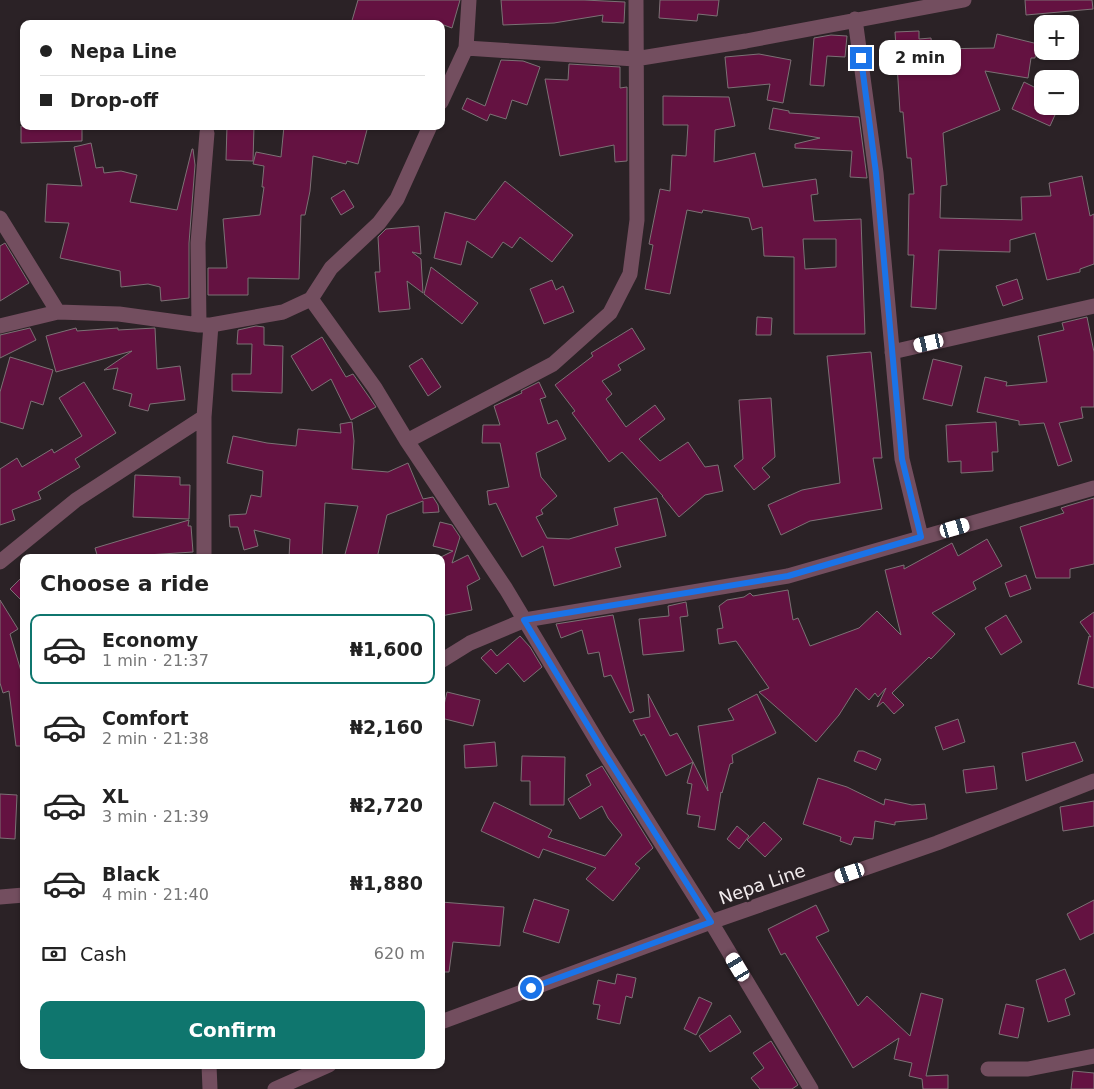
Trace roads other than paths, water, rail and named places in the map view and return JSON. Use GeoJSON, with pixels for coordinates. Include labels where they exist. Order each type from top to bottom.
{"type":"FeatureCollection","features":[{"type":"Feature","properties":{"kind":"street"},"geometry":{"type":"LineString","coordinates":[[445,93],[466,48],[468,0]]}},
{"type":"Feature","properties":{"kind":"street"},"geometry":{"type":"LineString","coordinates":[[407,441],[552,364],[610,312],[630,274],[637,220],[636,0]]}},
{"type":"Feature","properties":{"kind":"street"},"geometry":{"type":"LineString","coordinates":[[466,48],[635,58],[746,41],[964,0]]}},
{"type":"Feature","properties":{"kind":"street"},"geometry":{"type":"LineString","coordinates":[[856,20],[876,173],[902,459],[921,537]]}},
{"type":"Feature","properties":{"kind":"street"},"geometry":{"type":"LineString","coordinates":[[0,326],[58,312],[119,314],[205,325],[283,312],[311,299],[331,268],[379,223],[397,198],[428,130]]}},
{"type":"Feature","properties":{"kind":"street"},"geometry":{"type":"LineString","coordinates":[[204,554],[205,325],[198,243],[207,133]]}},
{"type":"Feature","properties":{"kind":"street"},"geometry":{"type":"LineString","coordinates":[[0,218],[58,312]]}},
{"type":"Feature","properties":{"kind":"street"},"geometry":{"type":"LineString","coordinates":[[311,299],[375,388],[407,441],[506,589],[602,749],[711,922],[811,1089]]}},
{"type":"Feature","properties":{"kind":"street"},"geometry":{"type":"LineString","coordinates":[[892,352],[1094,306]]}},
{"type":"Feature","properties":{"kind":"street"},"geometry":{"type":"LineString","coordinates":[[0,562],[76,500],[204,417]]}},
{"type":"Feature","properties":{"kind":"street"},"geometry":{"type":"LineString","coordinates":[[445,659],[470,643],[524,620],[788,576],[1094,488]]}},
{"type":"Feature","properties":{"kind":"street","name":"Nepa Line"},"geometry":{"type":"LineString","coordinates":[[445,1021],[711,922],[937,843],[1094,781]]}},
{"type":"Feature","properties":{"kind":"street"},"geometry":{"type":"LineString","coordinates":[[0,897],[20,895]]}},
{"type":"Feature","properties":{"kind":"street"},"geometry":{"type":"LineString","coordinates":[[988,1068],[1028,1069],[1094,1056]]}},
{"type":"Feature","properties":{"kind":"street"},"geometry":{"type":"LineString","coordinates":[[210,1069],[210,1089]]}},
{"type":"Feature","properties":{"kind":"street"},"geometry":{"type":"LineString","coordinates":[[275,1089],[320,1069]]}}]}
